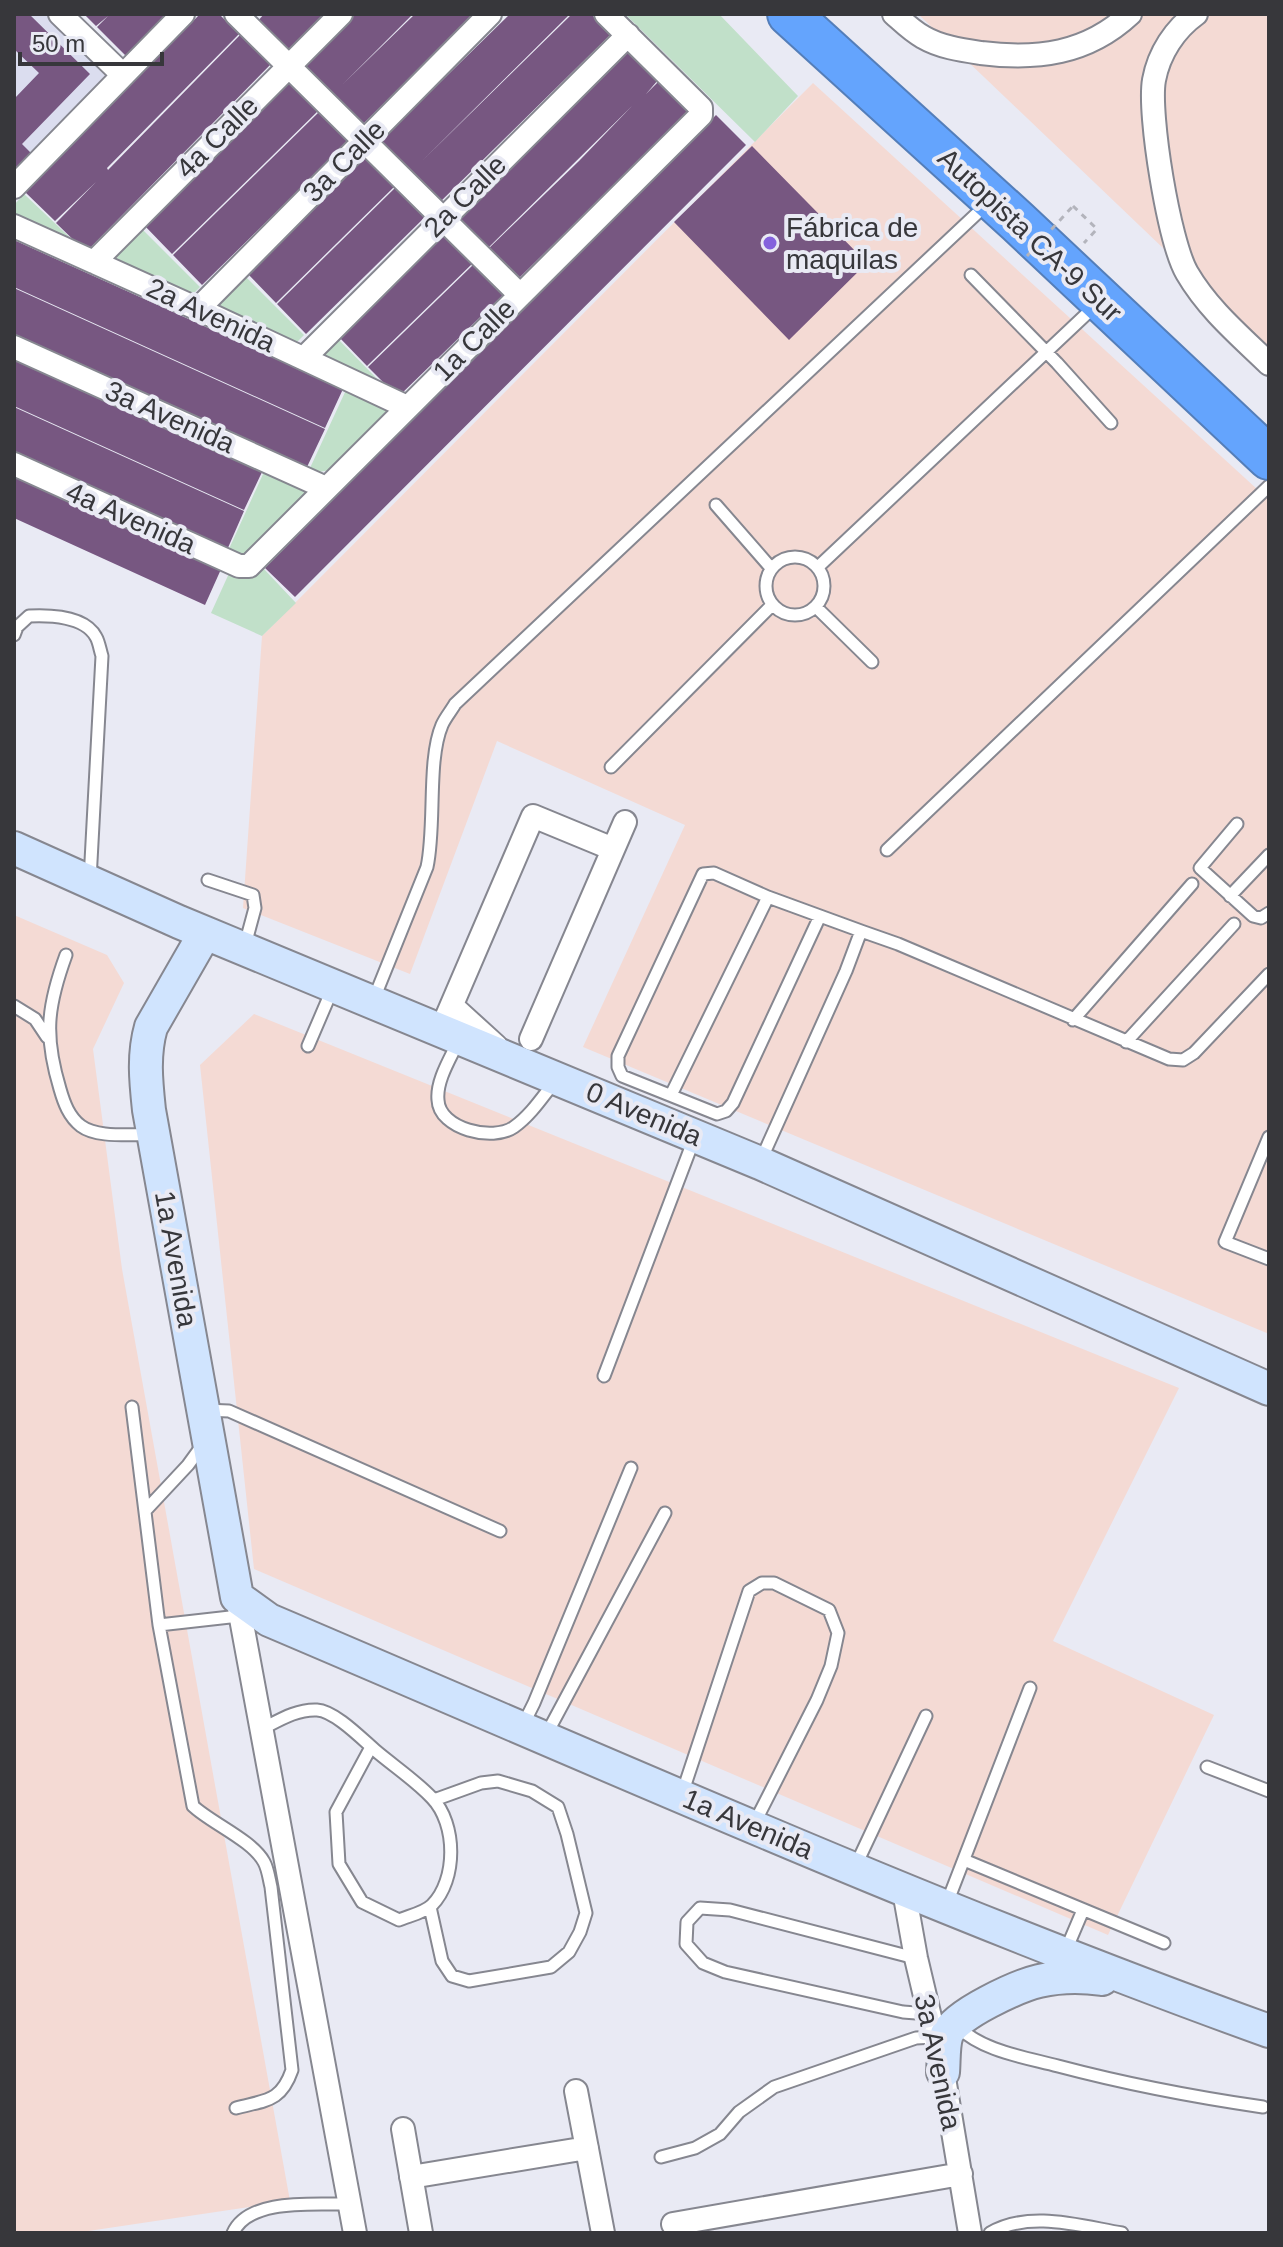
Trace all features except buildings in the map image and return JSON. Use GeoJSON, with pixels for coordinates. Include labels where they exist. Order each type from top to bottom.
{"type":"FeatureCollection","features":[{"type":"Feature","properties":{"kind":"highway","name":"Autopista CA-9 Sur"},"geometry":{"type":"LineString","coordinates":[[789,14],[1269,458]]}},
{"type":"Feature","properties":{"kind":"highway","name":"Autopista CA-9 Sur"},"geometry":{"type":"LineString","coordinates":[[826,14],[1082,233],[1269,428]]}},
{"type":"Feature","properties":{"kind":"street"},"geometry":{"type":"LineString","coordinates":[[60,14],[122,74]]}},
{"type":"Feature","properties":{"kind":"street"},"geometry":{"type":"LineString","coordinates":[[14,187],[183,14]]}},
{"type":"Feature","properties":{"kind":"street"},"geometry":{"type":"LineString","coordinates":[[236,14],[520,295]]}},
{"type":"Feature","properties":{"kind":"street","name":"4a Calle"},"geometry":{"type":"LineString","coordinates":[[94,262],[341,14]]}},
{"type":"Feature","properties":{"kind":"street","name":"3a Calle"},"geometry":{"type":"LineString","coordinates":[[198,309],[490,14]]}},
{"type":"Feature","properties":{"kind":"street"},"geometry":{"type":"LineString","coordinates":[[606,14],[628,35]]}},
{"type":"Feature","properties":{"kind":"street"},"geometry":{"type":"LineString","coordinates":[[894,14],[920,36],[946,46],[1023,57],[1064,52],[1082,46],[1099,38],[1130,14]]}},
{"type":"Feature","properties":{"kind":"street"},"geometry":{"type":"LineString","coordinates":[[1196,14],[1173,36],[1161,56],[1154,77],[1152,97],[1167,207],[1185,269],[1201,295],[1215,313],[1269,364]]}},
{"type":"Feature","properties":{"kind":"street","name":"1a Calle"},"geometry":{"type":"LineString","coordinates":[[249,566],[701,115],[701,108],[628,35]]}},
{"type":"Feature","properties":{"kind":"street","name":"2a Calle"},"geometry":{"type":"LineString","coordinates":[[304,358],[628,35]]}},
{"type":"Feature","properties":{"kind":"street","name":"2a Avenida"},"geometry":{"type":"LineString","coordinates":[[14,226],[407,407]]}},
{"type":"Feature","properties":{"kind":"street","name":"3a Avenida"},"geometry":{"type":"LineString","coordinates":[[14,347],[326,488]]}},
{"type":"Feature","properties":{"kind":"street","name":"4a Avenida"},"geometry":{"type":"LineString","coordinates":[[14,464],[239,566],[249,566]]}},
{"type":"Feature","properties":{"kind":"street"},"geometry":{"type":"LineString","coordinates":[[451,1025],[533,816],[613,849]]}},
{"type":"Feature","properties":{"kind":"street"},"geometry":{"type":"LineString","coordinates":[[520,1048],[625,822]]}},
{"type":"Feature","properties":{"kind":"street","name":"0 Avenida"},"geometry":{"type":"LineString","coordinates":[[14,848],[205,933],[372,1002],[520,1048],[558,1078],[760,1163],[1269,1389]]}},
{"type":"Feature","properties":{"kind":"street","name":"1a Avenida"},"geometry":{"type":"LineString","coordinates":[[205,933],[160,1009],[147,1043],[145,1075],[153,1135],[260,1730],[355,2233]]}},
{"type":"Feature","properties":{"kind":"street","name":"1a Avenida"},"geometry":{"type":"LineString","coordinates":[[238,1607],[904,1891],[1137,1984],[1269,2031]]}},
{"type":"Feature","properties":{"kind":"street","name":"3a Avenida"},"geometry":{"type":"LineString","coordinates":[[904,1891],[916,1958],[940,2025]]}},
{"type":"Feature","properties":{"kind":"street"},"geometry":{"type":"LineString","coordinates":[[943,2072],[947,2034],[940,2025],[962,2018],[994,2000],[1037,1981],[1076,1976],[1137,1984]]}},
{"type":"Feature","properties":{"kind":"street","name":"3a Avenida"},"geometry":{"type":"LineString","coordinates":[[943,2072],[970,2233]]}},
{"type":"Feature","properties":{"kind":"street"},"geometry":{"type":"LineString","coordinates":[[576,2091],[603,2233]]}},
{"type":"Feature","properties":{"kind":"street"},"geometry":{"type":"LineString","coordinates":[[403,2129],[421,2233]]}},
{"type":"Feature","properties":{"kind":"street"},"geometry":{"type":"LineString","coordinates":[[411,2177],[587,2148]]}},
{"type":"Feature","properties":{"kind":"street"},"geometry":{"type":"LineString","coordinates":[[673,2224],[961,2174]]}},
{"type":"Feature","properties":{"kind":"lane"},"geometry":{"type":"LineString","coordinates":[[372,1002],[427,867],[436,753],[442,726],[455,704],[992,200]]}},
{"type":"Feature","properties":{"kind":"lane"},"geometry":{"type":"LineString","coordinates":[[971,275],[1111,423]]}},
{"type":"Feature","properties":{"kind":"lane"},"geometry":{"type":"LineString","coordinates":[[818,567],[1101,300]]}},
{"type":"Feature","properties":{"kind":"lane"},"geometry":{"type":"LineString","coordinates":[[887,850],[1269,486]]}},
{"type":"Feature","properties":{"kind":"lane"},"geometry":{"type":"LineString","coordinates":[[716,505],[771,568]]}},
{"type":"Feature","properties":{"kind":"lane"},"geometry":{"type":"LineString","coordinates":[[795,556],[807,559],[818,567],[824,581],[823,597],[816,607],[800,616],[785,614],[772,605],[766,593],[766,580],[771,568],[782,559],[795,556]]}},
{"type":"Feature","properties":{"kind":"lane"},"geometry":{"type":"LineString","coordinates":[[611,767],[772,605]]}},
{"type":"Feature","properties":{"kind":"lane"},"geometry":{"type":"LineString","coordinates":[[816,607],[872,662]]}},
{"type":"Feature","properties":{"kind":"lane"},"geometry":{"type":"LineString","coordinates":[[14,635],[17,627],[29,616],[50,615],[77,622],[95,634],[102,656],[90,883]]}},
{"type":"Feature","properties":{"kind":"lane"},"geometry":{"type":"LineString","coordinates":[[1237,824],[1200,868],[1253,916],[1261,918],[1269,913]]}},
{"type":"Feature","properties":{"kind":"lane"},"geometry":{"type":"LineString","coordinates":[[1230,896],[1269,855]]}},
{"type":"Feature","properties":{"kind":"lane"},"geometry":{"type":"LineString","coordinates":[[820,916],[733,1103],[726,1111],[717,1114],[622,1076],[618,1056],[703,874],[714,873],[768,897],[898,944],[1169,1059],[1183,1060],[1194,1053],[1269,974]]}},
{"type":"Feature","properties":{"kind":"lane"},"geometry":{"type":"LineString","coordinates":[[208,880],[253,895],[255,908],[244,949]]}},
{"type":"Feature","properties":{"kind":"lane"},"geometry":{"type":"LineString","coordinates":[[1073,1020],[1192,884]]}},
{"type":"Feature","properties":{"kind":"lane"},"geometry":{"type":"LineString","coordinates":[[671,1095],[768,897]]}},
{"type":"Feature","properties":{"kind":"lane"},"geometry":{"type":"LineString","coordinates":[[1126,1042],[1234,924]]}},
{"type":"Feature","properties":{"kind":"lane"},"geometry":{"type":"LineString","coordinates":[[760,1163],[861,931]]}},
{"type":"Feature","properties":{"kind":"lane"},"geometry":{"type":"LineString","coordinates":[[47,1037],[55,983],[66,955]]}},
{"type":"Feature","properties":{"kind":"lane"},"geometry":{"type":"LineString","coordinates":[[308,1046],[333,986]]}},
{"type":"Feature","properties":{"kind":"lane"},"geometry":{"type":"LineString","coordinates":[[14,1006],[35,1019],[47,1037],[66,1108],[82,1127],[98,1132],[153,1135]]}},
{"type":"Feature","properties":{"kind":"lane"},"geometry":{"type":"LineString","coordinates":[[451,1025],[437,1097],[439,1110],[447,1118],[476,1133],[500,1134],[514,1127],[558,1078]]}},
{"type":"Feature","properties":{"kind":"lane"},"geometry":{"type":"LineString","coordinates":[[604,1376],[695,1135]]}},
{"type":"Feature","properties":{"kind":"lane"},"geometry":{"type":"LineString","coordinates":[[1269,1137],[1225,1242],[1269,1259]]}},
{"type":"Feature","properties":{"kind":"lane"},"geometry":{"type":"LineString","coordinates":[[132,1407],[159,1625],[193,1806],[206,1819],[225,1827],[263,1860],[271,1887],[292,2070],[286,2087],[275,2098],[236,2108]]}},
{"type":"Feature","properties":{"kind":"lane"},"geometry":{"type":"LineString","coordinates":[[145,1511],[188,1465],[207,1423],[229,1411],[500,1531]]}},
{"type":"Feature","properties":{"kind":"lane"},"geometry":{"type":"LineString","coordinates":[[533,1732],[540,1688],[631,1468]]}},
{"type":"Feature","properties":{"kind":"lane"},"geometry":{"type":"LineString","coordinates":[[533,1732],[665,1513]]}},
{"type":"Feature","properties":{"kind":"lane"},"geometry":{"type":"LineString","coordinates":[[681,1796],[749,1591],[762,1583],[774,1583],[829,1610],[838,1633],[831,1666],[817,1700],[753,1827]]}},
{"type":"Feature","properties":{"kind":"lane"},"geometry":{"type":"LineString","coordinates":[[159,1625],[238,1607]]}},
{"type":"Feature","properties":{"kind":"lane"},"geometry":{"type":"LineString","coordinates":[[946,1907],[1030,1688]]}},
{"type":"Feature","properties":{"kind":"lane"},"geometry":{"type":"LineString","coordinates":[[260,1730],[299,1711],[321,1710],[342,1722],[434,1800],[446,1822],[451,1859],[446,1884],[430,1907],[399,1920],[362,1902],[339,1864],[336,1812],[371,1747]]}},
{"type":"Feature","properties":{"kind":"lane"},"geometry":{"type":"LineString","coordinates":[[854,1870],[926,1716]]}},
{"type":"Feature","properties":{"kind":"lane"},"geometry":{"type":"LineString","coordinates":[[1207,1767],[1269,1791]]}},
{"type":"Feature","properties":{"kind":"lane"},"geometry":{"type":"LineString","coordinates":[[430,1907],[442,1961],[452,1976],[469,1981],[551,1967],[569,1952],[586,1913],[558,1807],[532,1791],[498,1781],[481,1783],[434,1800]]}},
{"type":"Feature","properties":{"kind":"lane"},"geometry":{"type":"LineString","coordinates":[[964,1860],[1164,1943]]}},
{"type":"Feature","properties":{"kind":"lane"},"geometry":{"type":"LineString","coordinates":[[916,1958],[730,1910],[700,1908],[687,1922],[686,1944],[703,1963],[725,1972],[903,2012],[1016,2055],[1155,2090],[1263,2107]]}},
{"type":"Feature","properties":{"kind":"lane"},"geometry":{"type":"LineString","coordinates":[[1064,1954],[1083,1910]]}},
{"type":"Feature","properties":{"kind":"lane"},"geometry":{"type":"LineString","coordinates":[[661,2157],[695,2148],[720,2134],[739,2112],[774,2087],[916,2038],[940,2025]]}},
{"type":"Feature","properties":{"kind":"lane"},"geometry":{"type":"LineString","coordinates":[[233,2233],[235,2227],[259,2210],[305,2203],[349,2204]]}},
{"type":"Feature","properties":{"kind":"lane"},"geometry":{"type":"LineString","coordinates":[[990,2233],[1047,2220],[1122,2233]]}},
{"type":"Feature","properties":{"kind":"path"},"geometry":{"type":"LineString","coordinates":[[1027,256],[1073,206],[1082,233]]}},
{"type":"Feature","properties":{"kind":"shaded area"},"geometry":{"type":"Polygon","coordinates":[[[14,14],[52,14],[113,74],[14,174],[14,14]]]}},
{"type":"Feature","properties":{"kind":"shaded area"},"geometry":{"type":"Polygon","coordinates":[[[918,14],[1269,14],[1269,349],[1185,269],[918,14]]]}},
{"type":"Feature","properties":{"kind":"shaded area"},"geometry":{"type":"Polygon","coordinates":[[[813,83],[1269,500],[1269,1334],[583,1047],[685,825],[497,741],[410,974],[243,908],[262,636],[813,83]]]}},
{"type":"Feature","properties":{"kind":"shaded area"},"geometry":{"type":"Polygon","coordinates":[[[14,915],[107,955],[124,983],[93,1049],[122,1269],[290,2201],[75,2233],[14,2233],[14,915]]]}},
{"type":"Feature","properties":{"kind":"shaded area"},"geometry":{"type":"Polygon","coordinates":[[[254,1014],[1179,1388],[1053,1641],[1214,1715],[1108,1935],[254,1569],[200,1065],[254,1014]]]}},
{"type":"Feature","properties":{"kind":"green space"},"geometry":{"type":"Polygon","coordinates":[[[625,14],[719,14],[798,96],[755,142],[625,14]]]}},
{"type":"Feature","properties":{"kind":"green space"},"geometry":{"type":"Polygon","coordinates":[[[24,194],[80,247],[14,218],[14,205],[24,194]]]}},
{"type":"Feature","properties":{"kind":"green space"},"geometry":{"type":"Polygon","coordinates":[[[140,227],[200,287],[191,296],[109,259],[140,227]]]}},
{"type":"Feature","properties":{"kind":"green space"},"geometry":{"type":"Polygon","coordinates":[[[245,276],[304,335],[295,344],[218,306],[245,276]]]}},
{"type":"Feature","properties":{"kind":"green space"},"geometry":{"type":"Polygon","coordinates":[[[336,337],[388,390],[319,356],[336,337]]]}},
{"type":"Feature","properties":{"kind":"green space"},"geometry":{"type":"Polygon","coordinates":[[[346,390],[389,409],[331,470],[319,472],[310,468],[346,390]]]}},
{"type":"Feature","properties":{"kind":"green space"},"geometry":{"type":"Polygon","coordinates":[[[264,472],[311,492],[243,557],[228,551],[264,472]]]}},
{"type":"Feature","properties":{"kind":"green space"},"geometry":{"type":"Polygon","coordinates":[[[263,568],[296,603],[262,636],[211,613],[231,569],[258,571],[263,568]]]}},
{"type":"Feature","properties":{"kind":"place","name":"Fábrica de maquilas"},"geometry":{"type":"Point","coordinates":[770,243]}}]}
